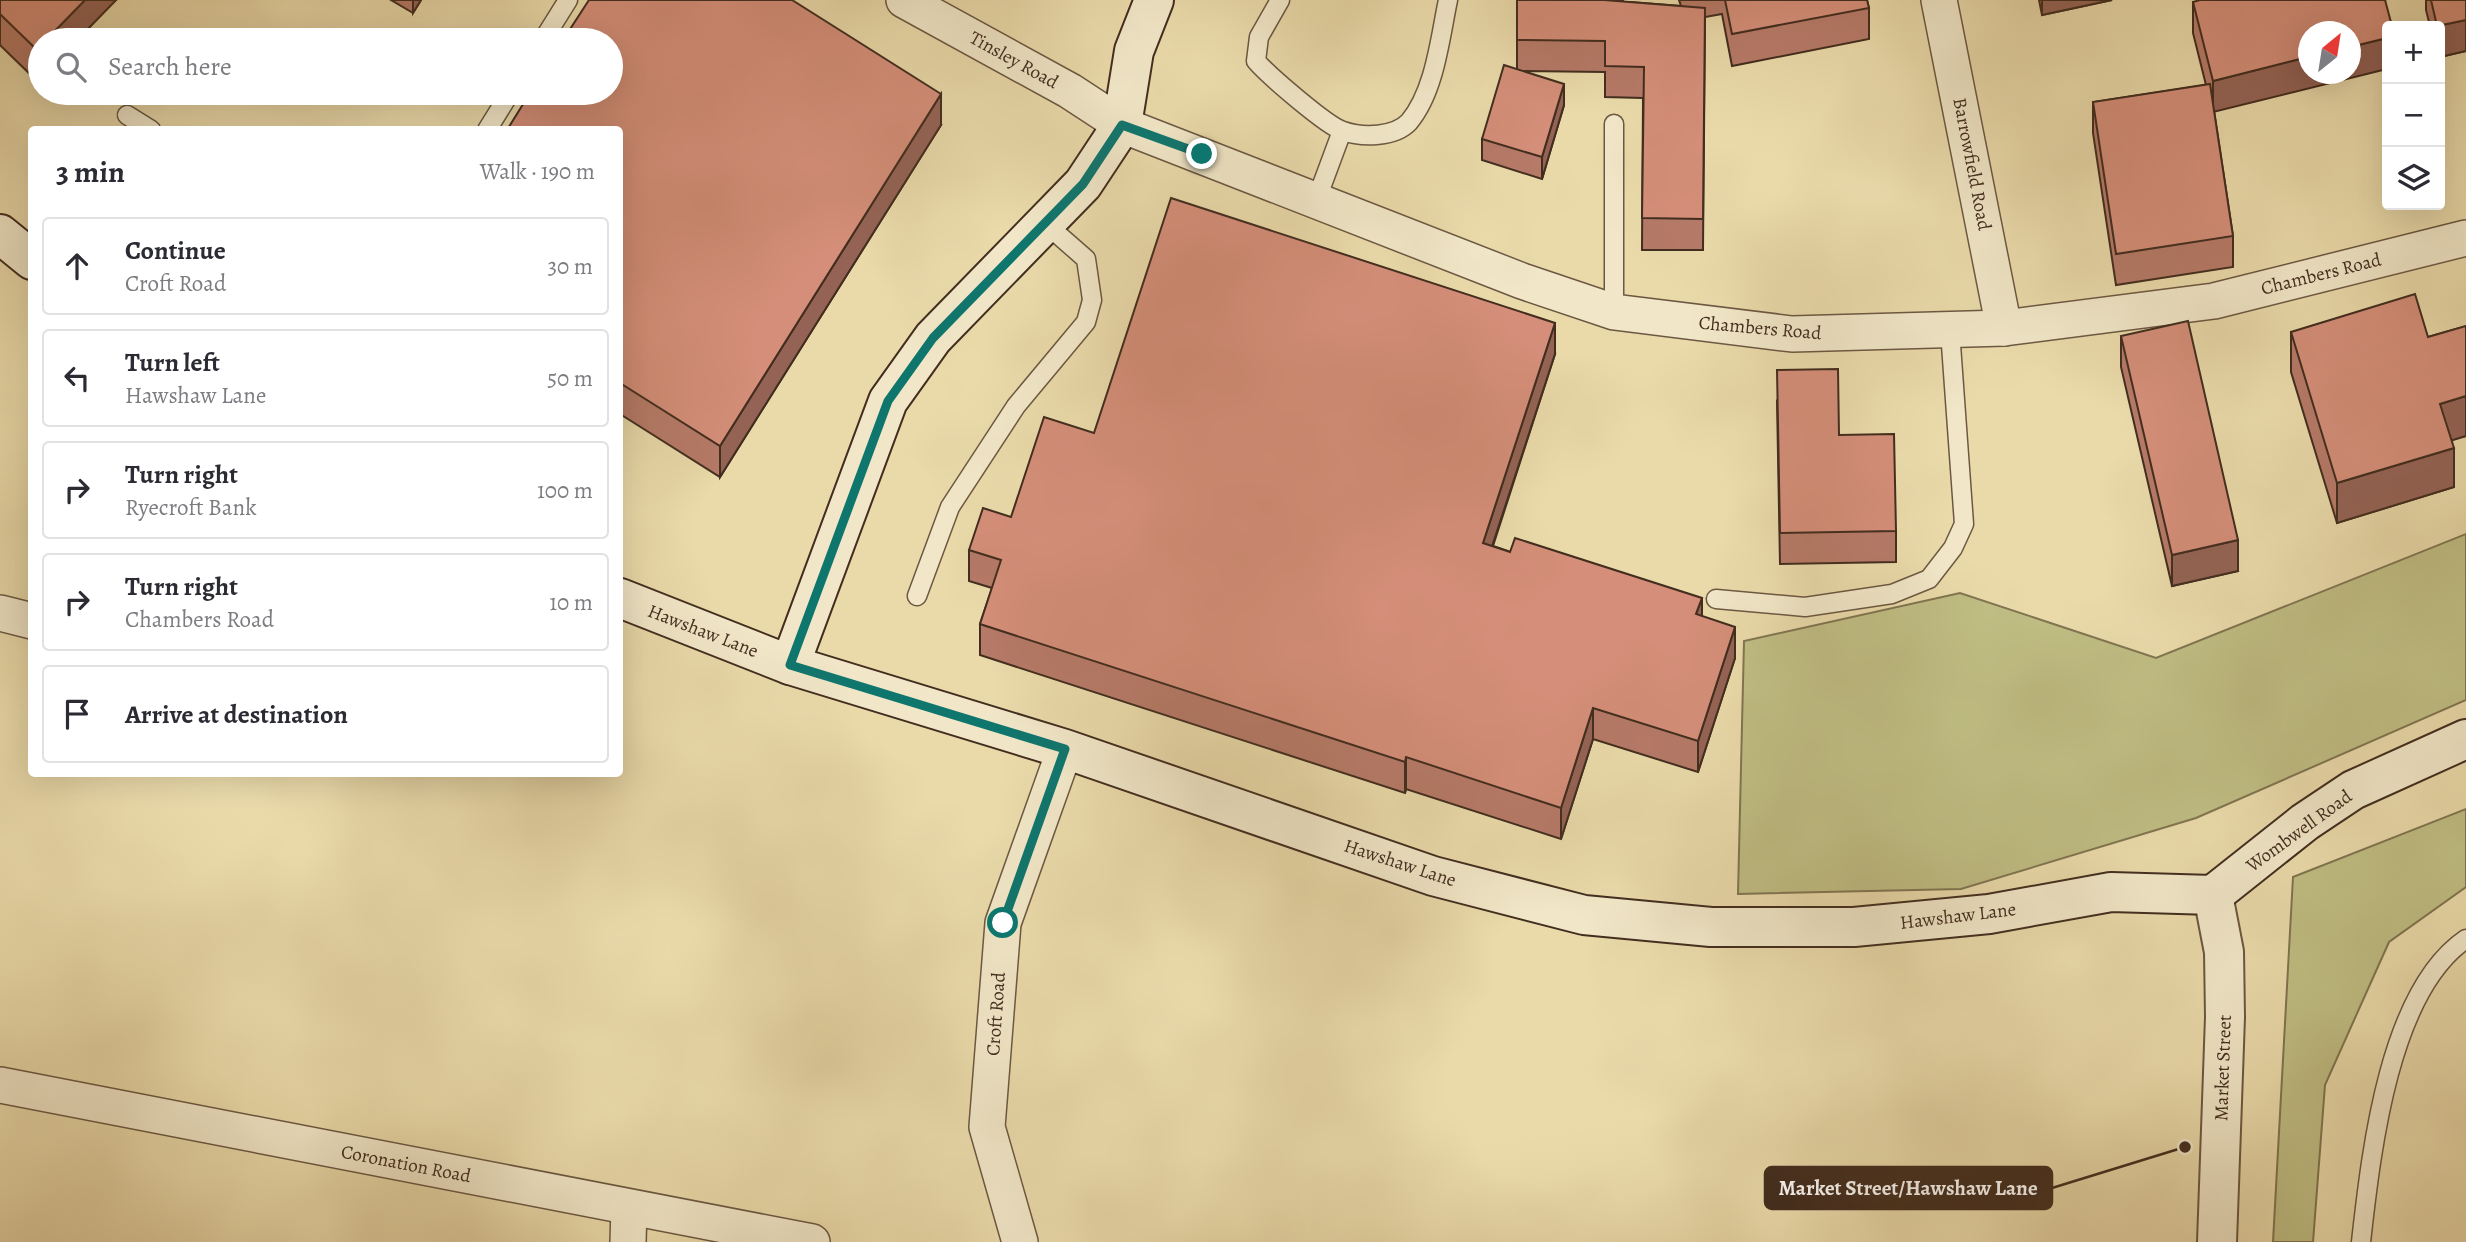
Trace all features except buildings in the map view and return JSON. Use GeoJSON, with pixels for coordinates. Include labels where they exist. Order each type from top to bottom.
{"type":"FeatureCollection","features":[{"type":"Feature","properties":{"kind":"main road"},"geometry":{"type":"LineString","coordinates":[[790,665],[888,401],[933,338],[1083,184],[1122,125],[1134,51],[1154,0]]}},
{"type":"Feature","properties":{"kind":"main road"},"geometry":{"type":"LineString","coordinates":[[0,234],[28,257]]}},
{"type":"Feature","properties":{"kind":"main road","name":"Hawshaw Lane"},"geometry":{"type":"LineString","coordinates":[[623,599],[790,665],[1065,749],[1433,876],[1584,915],[1711,927],[1854,927],[1989,914],[2111,892],[2213,895]]}},
{"type":"Feature","properties":{"kind":"main road","name":"Wombwell Road"},"geometry":{"type":"LineString","coordinates":[[2213,895],[2305,822],[2353,790],[2466,739]]}},
{"type":"Feature","properties":{"kind":"main road","name":"Market Street"},"geometry":{"type":"LineString","coordinates":[[2213,895],[2224,952],[2225,1017],[2217,1242]]}},
{"type":"Feature","properties":{"kind":"street","name":"Tinsley Road"},"geometry":{"type":"LineString","coordinates":[[904,0],[1070,91],[1122,125]]}},
{"type":"Feature","properties":{"kind":"street","name":"Barrowfield Road"},"geometry":{"type":"LineString","coordinates":[[1939,0],[2004,328]]}},
{"type":"Feature","properties":{"kind":"street","name":"Chambers Road"},"geometry":{"type":"LineString","coordinates":[[1122,125],[1316,201],[1614,312],[1791,334],[2004,328],[2214,301],[2466,238]]}},
{"type":"Feature","properties":{"kind":"street"},"geometry":{"type":"LineString","coordinates":[[0,613],[28,620]]}},
{"type":"Feature","properties":{"kind":"street","name":"Croft Road"},"geometry":{"type":"LineString","coordinates":[[1020,1242],[987,1127],[1003,923],[1065,749]]}},
{"type":"Feature","properties":{"kind":"street","name":"Coronation Road"},"geometry":{"type":"LineString","coordinates":[[0,1084],[812,1242]]}},
{"type":"Feature","properties":{"kind":"street"},"geometry":{"type":"LineString","coordinates":[[628,1242],[629,1208]]}},
{"type":"Feature","properties":{"kind":"lane"},"geometry":{"type":"LineString","coordinates":[[550,28],[568,0]]}},
{"type":"Feature","properties":{"kind":"lane"},"geometry":{"type":"LineString","coordinates":[[1280,0],[1259,37],[1256,61],[1269,76],[1342,131],[1379,135],[1397,132],[1410,120],[1426,90],[1448,0]]}},
{"type":"Feature","properties":{"kind":"lane"},"geometry":{"type":"LineString","coordinates":[[489,126],[503,105]]}},
{"type":"Feature","properties":{"kind":"lane"},"geometry":{"type":"LineString","coordinates":[[127,115],[145,126]]}},
{"type":"Feature","properties":{"kind":"lane"},"geometry":{"type":"LineString","coordinates":[[1614,124],[1614,312]]}},
{"type":"Feature","properties":{"kind":"lane"},"geometry":{"type":"LineString","coordinates":[[1316,201],[1342,131]]}},
{"type":"Feature","properties":{"kind":"lane"},"geometry":{"type":"LineString","coordinates":[[917,596],[950,507],[1016,406],[1086,322],[1092,300],[1086,259],[1046,224]]}},
{"type":"Feature","properties":{"kind":"lane"},"geometry":{"type":"LineString","coordinates":[[1716,599],[1805,607],[1892,594],[1929,579],[1953,548],[1964,524],[1950,331]]}},
{"type":"Feature","properties":{"kind":"lane"},"geometry":{"type":"LineString","coordinates":[[2361,1242],[2382,1104],[2404,1028],[2423,984],[2453,948],[2466,939]]}},
{"type":"Feature","properties":{"kind":"shaded area"},"geometry":{"type":"Polygon","coordinates":[[[2466,534],[2466,700],[2196,818],[1961,889],[1738,894],[1744,641],[1960,593],[2156,658],[2466,534]]]}},
{"type":"Feature","properties":{"kind":"shaded area"},"geometry":{"type":"Polygon","coordinates":[[[2466,809],[2466,887],[2389,942],[2325,1085],[2313,1242],[2273,1242],[2293,877],[2466,809]]]}},
{"type":"Feature","properties":{"kind":"place","name":"Market Street/Hawshaw Lane"},"geometry":{"type":"Point","coordinates":[2185,1147]}},
{"type":"Feature","properties":{"kind":"route"},"geometry":{"type":"LineString","coordinates":[[1003,923],[1065,749],[790,665],[888,401],[933,338],[1083,184],[1122,125],[1202,154]]}}]}
